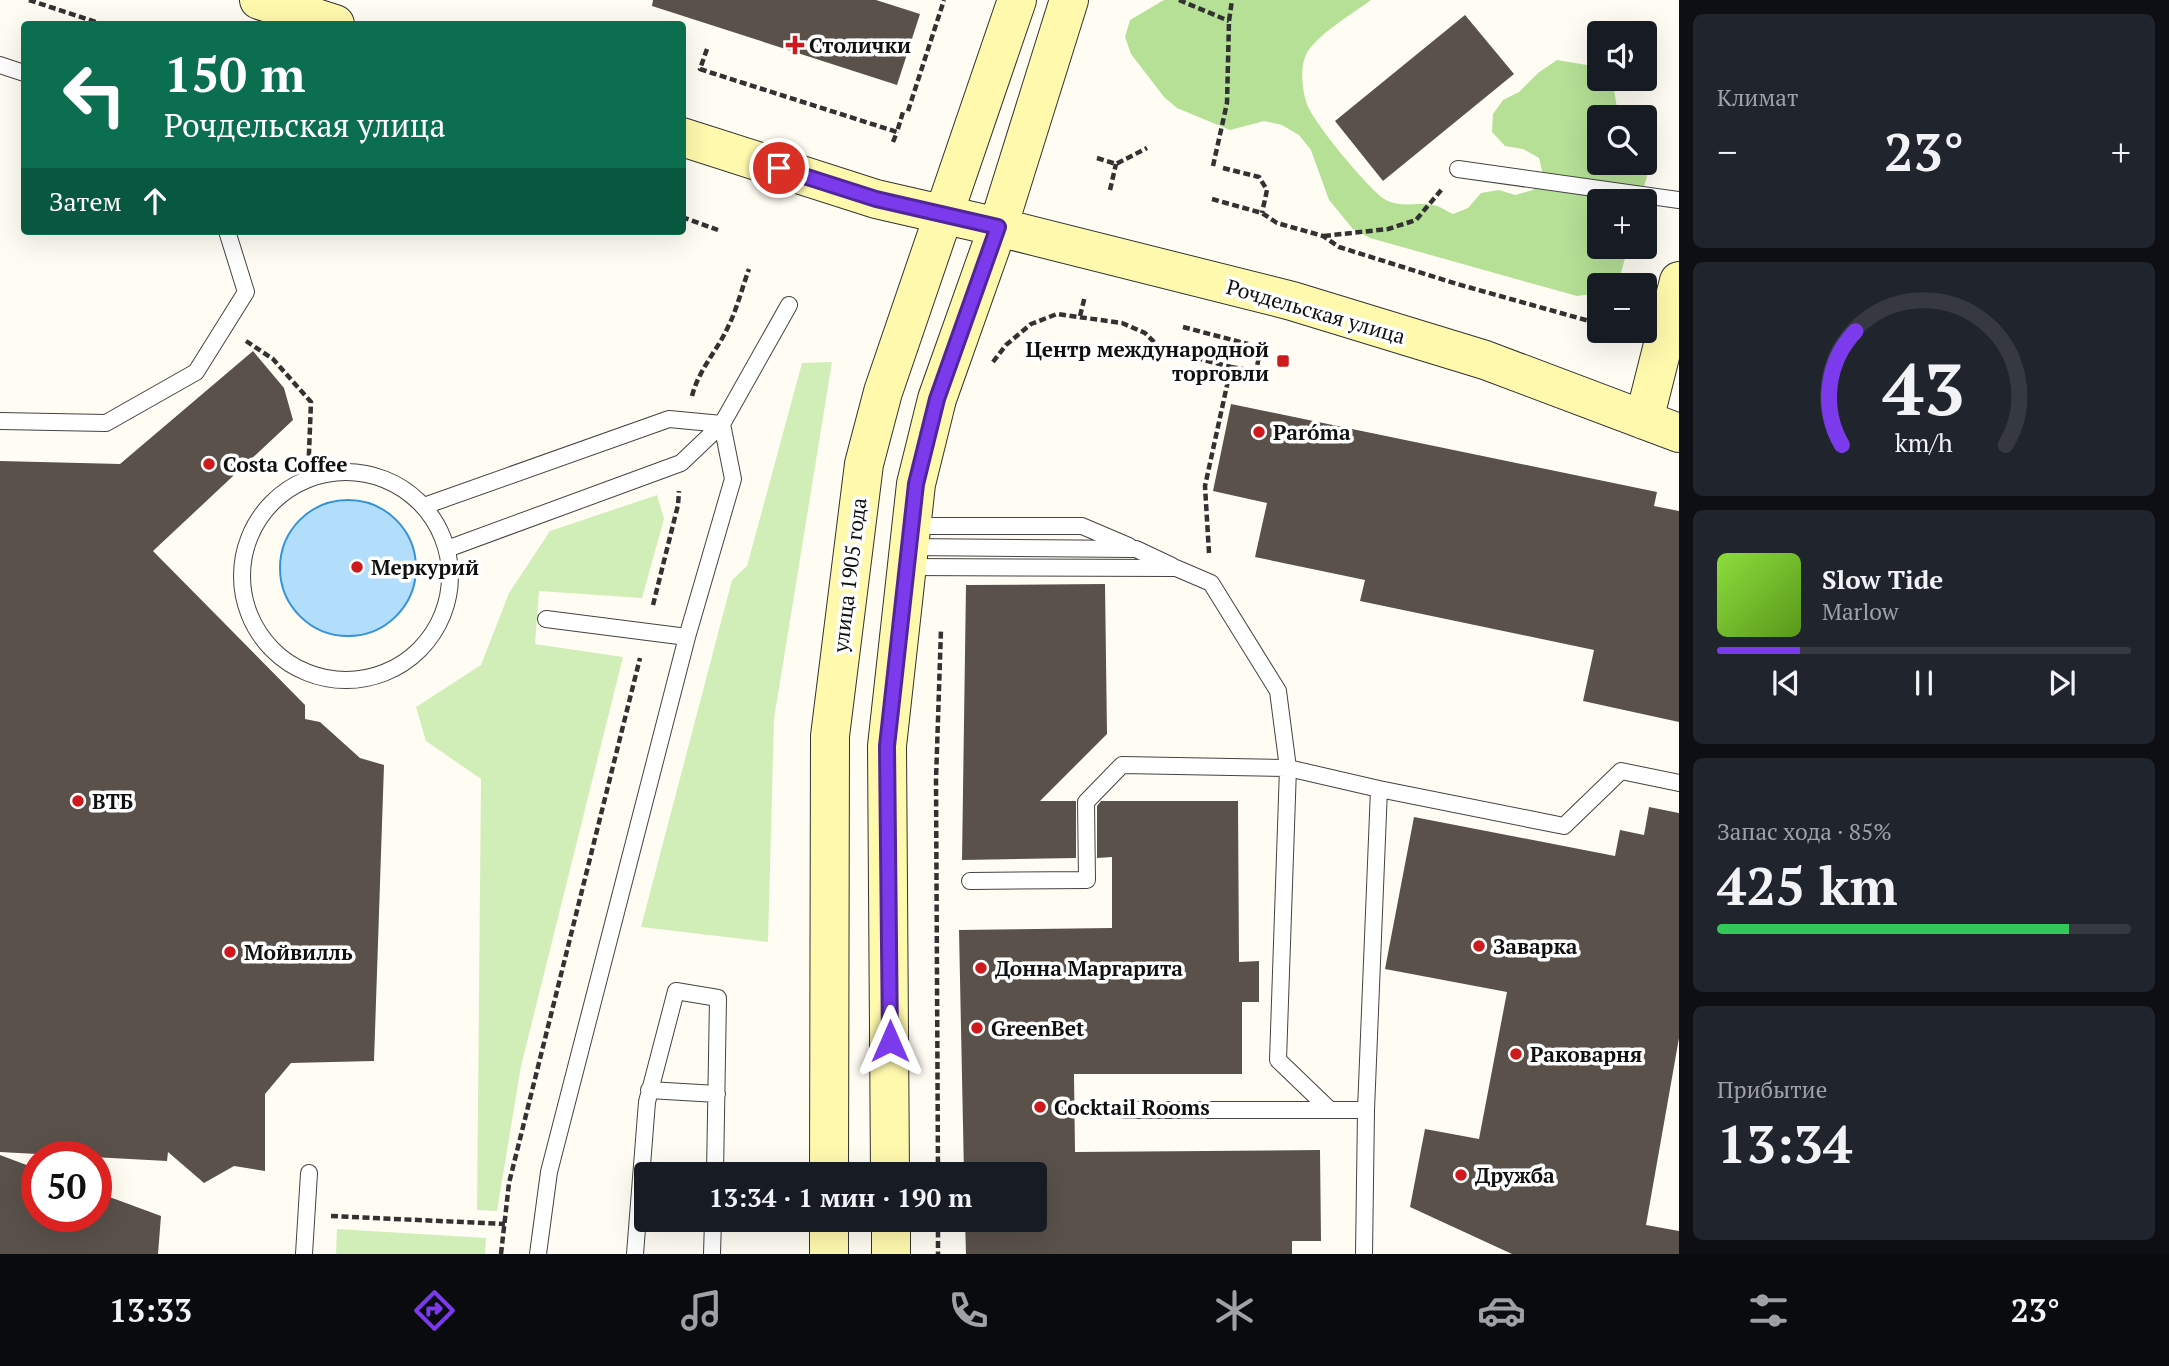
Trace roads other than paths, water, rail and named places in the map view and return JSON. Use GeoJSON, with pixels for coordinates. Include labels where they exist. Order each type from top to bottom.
{"type":"FeatureCollection","features":[{"type":"Feature","properties":{"kind":"main road"},"geometry":{"type":"LineString","coordinates":[[259,0],[326,21]]}},
{"type":"Feature","properties":{"kind":"main road","name":"улица 1905 года"},"geometry":{"type":"LineString","coordinates":[[829,1162],[830,736],[864,464],[883,392],[1017,0]]}},
{"type":"Feature","properties":{"kind":"main road"},"geometry":{"type":"LineString","coordinates":[[891,1162],[887,746],[916,484],[937,399],[998,227],[1069,0]]}},
{"type":"Feature","properties":{"kind":"main road","name":"Рочдельская улица"},"geometry":{"type":"LineString","coordinates":[[686,137],[876,199],[998,227],[1292,302],[1485,360],[1679,433]]}},
{"type":"Feature","properties":{"kind":"main road"},"geometry":{"type":"LineString","coordinates":[[1644,420],[1679,281]]}},
{"type":"Feature","properties":{"kind":"main road"},"geometry":{"type":"LineString","coordinates":[[829,1232],[829,1254]]}},
{"type":"Feature","properties":{"kind":"main road"},"geometry":{"type":"LineString","coordinates":[[891,1232],[891,1254]]}},
{"type":"Feature","properties":{"kind":"lane"},"geometry":{"type":"LineString","coordinates":[[0,65],[21,72]]}},
{"type":"Feature","properties":{"kind":"lane"},"geometry":{"type":"LineString","coordinates":[[1458,169],[1679,200]]}},
{"type":"Feature","properties":{"kind":"lane"},"geometry":{"type":"LineString","coordinates":[[0,421],[106,423],[197,372],[246,292],[228,235]]}},
{"type":"Feature","properties":{"kind":"lane"},"geometry":{"type":"LineString","coordinates":[[447,549],[681,463],[722,424],[789,305]]}},
{"type":"Feature","properties":{"kind":"lane"},"geometry":{"type":"LineString","coordinates":[[424,506],[669,419],[722,424]]}},
{"type":"Feature","properties":{"kind":"lane"},"geometry":{"type":"LineString","coordinates":[[538,1254],[549,1172],[687,637],[733,479],[722,424]]}},
{"type":"Feature","properties":{"kind":"lane"},"geometry":{"type":"LineString","coordinates":[[349,471],[391,481],[424,506],[438,527],[447,549],[450,585],[441,620],[421,649],[392,670],[357,680],[320,677],[285,661],[259,635],[243,600],[241,563],[253,527],[276,497],[308,478],[349,471]]}},
{"type":"Feature","properties":{"kind":"lane"},"geometry":{"type":"LineString","coordinates":[[909,547],[1136,549],[1211,583],[1278,691],[1288,768],[1278,1060],[1330,1110]]}},
{"type":"Feature","properties":{"kind":"lane"},"geometry":{"type":"LineString","coordinates":[[909,547],[946,568],[1176,568]]}},
{"type":"Feature","properties":{"kind":"lane"},"geometry":{"type":"LineString","coordinates":[[546,619],[687,637]]}},
{"type":"Feature","properties":{"kind":"lane"},"geometry":{"type":"LineString","coordinates":[[970,881],[1087,880],[1086,802],[1122,765],[1288,768],[1564,826],[1621,771],[1679,783]]}},
{"type":"Feature","properties":{"kind":"lane"},"geometry":{"type":"LineString","coordinates":[[1365,1254],[1366,1110],[1379,789]]}},
{"type":"Feature","properties":{"kind":"lane"},"geometry":{"type":"LineString","coordinates":[[635,1254],[647,1102],[676,990],[718,998],[715,1162]]}},
{"type":"Feature","properties":{"kind":"lane"},"geometry":{"type":"LineString","coordinates":[[649,1090],[717,1094]]}},
{"type":"Feature","properties":{"kind":"lane"},"geometry":{"type":"LineString","coordinates":[[1125,1110],[1366,1110]]}},
{"type":"Feature","properties":{"kind":"lane"},"geometry":{"type":"LineString","coordinates":[[304,1254],[309,1173]]}},
{"type":"Feature","properties":{"kind":"lane"},"geometry":{"type":"LineString","coordinates":[[712,1254],[713,1232]]}},
{"type":"Feature","properties":{"kind":"water"},"geometry":{"type":"Polygon","coordinates":[[[348,500],[374,506],[396,520],[410,542],[416,568],[410,594],[396,616],[374,630],[348,636],[322,630],[300,616],[286,594],[280,568],[286,542],[300,520],[322,506],[348,500]]]}},
{"type":"Feature","properties":{"kind":"place","name":"Столички"},"geometry":{"type":"Point","coordinates":[795,45]}},
{"type":"Feature","properties":{"kind":"place","name":"Центр международной торговли"},"geometry":{"type":"Point","coordinates":[1283,361]}},
{"type":"Feature","properties":{"kind":"place","name":"Paróma"},"geometry":{"type":"Point","coordinates":[1259,432]}},
{"type":"Feature","properties":{"kind":"place","name":"Costa Coffee"},"geometry":{"type":"Point","coordinates":[209,464]}},
{"type":"Feature","properties":{"kind":"place","name":"Меркурий"},"geometry":{"type":"Point","coordinates":[357,567]}},
{"type":"Feature","properties":{"kind":"place","name":"ВТБ"},"geometry":{"type":"Point","coordinates":[78,801]}},
{"type":"Feature","properties":{"kind":"place","name":"Заварка"},"geometry":{"type":"Point","coordinates":[1479,946]}},
{"type":"Feature","properties":{"kind":"place","name":"Мойвилль"},"geometry":{"type":"Point","coordinates":[230,952]}},
{"type":"Feature","properties":{"kind":"place","name":"Донна Маргарита"},"geometry":{"type":"Point","coordinates":[981,968]}},
{"type":"Feature","properties":{"kind":"place","name":"GreenBet"},"geometry":{"type":"Point","coordinates":[977,1028]}},
{"type":"Feature","properties":{"kind":"place","name":"Раковарня"},"geometry":{"type":"Point","coordinates":[1516,1054]}},
{"type":"Feature","properties":{"kind":"place","name":"Cocktail Rooms"},"geometry":{"type":"Point","coordinates":[1040,1107]}},
{"type":"Feature","properties":{"kind":"place","name":"Дружба"},"geometry":{"type":"Point","coordinates":[1461,1175]}}]}
